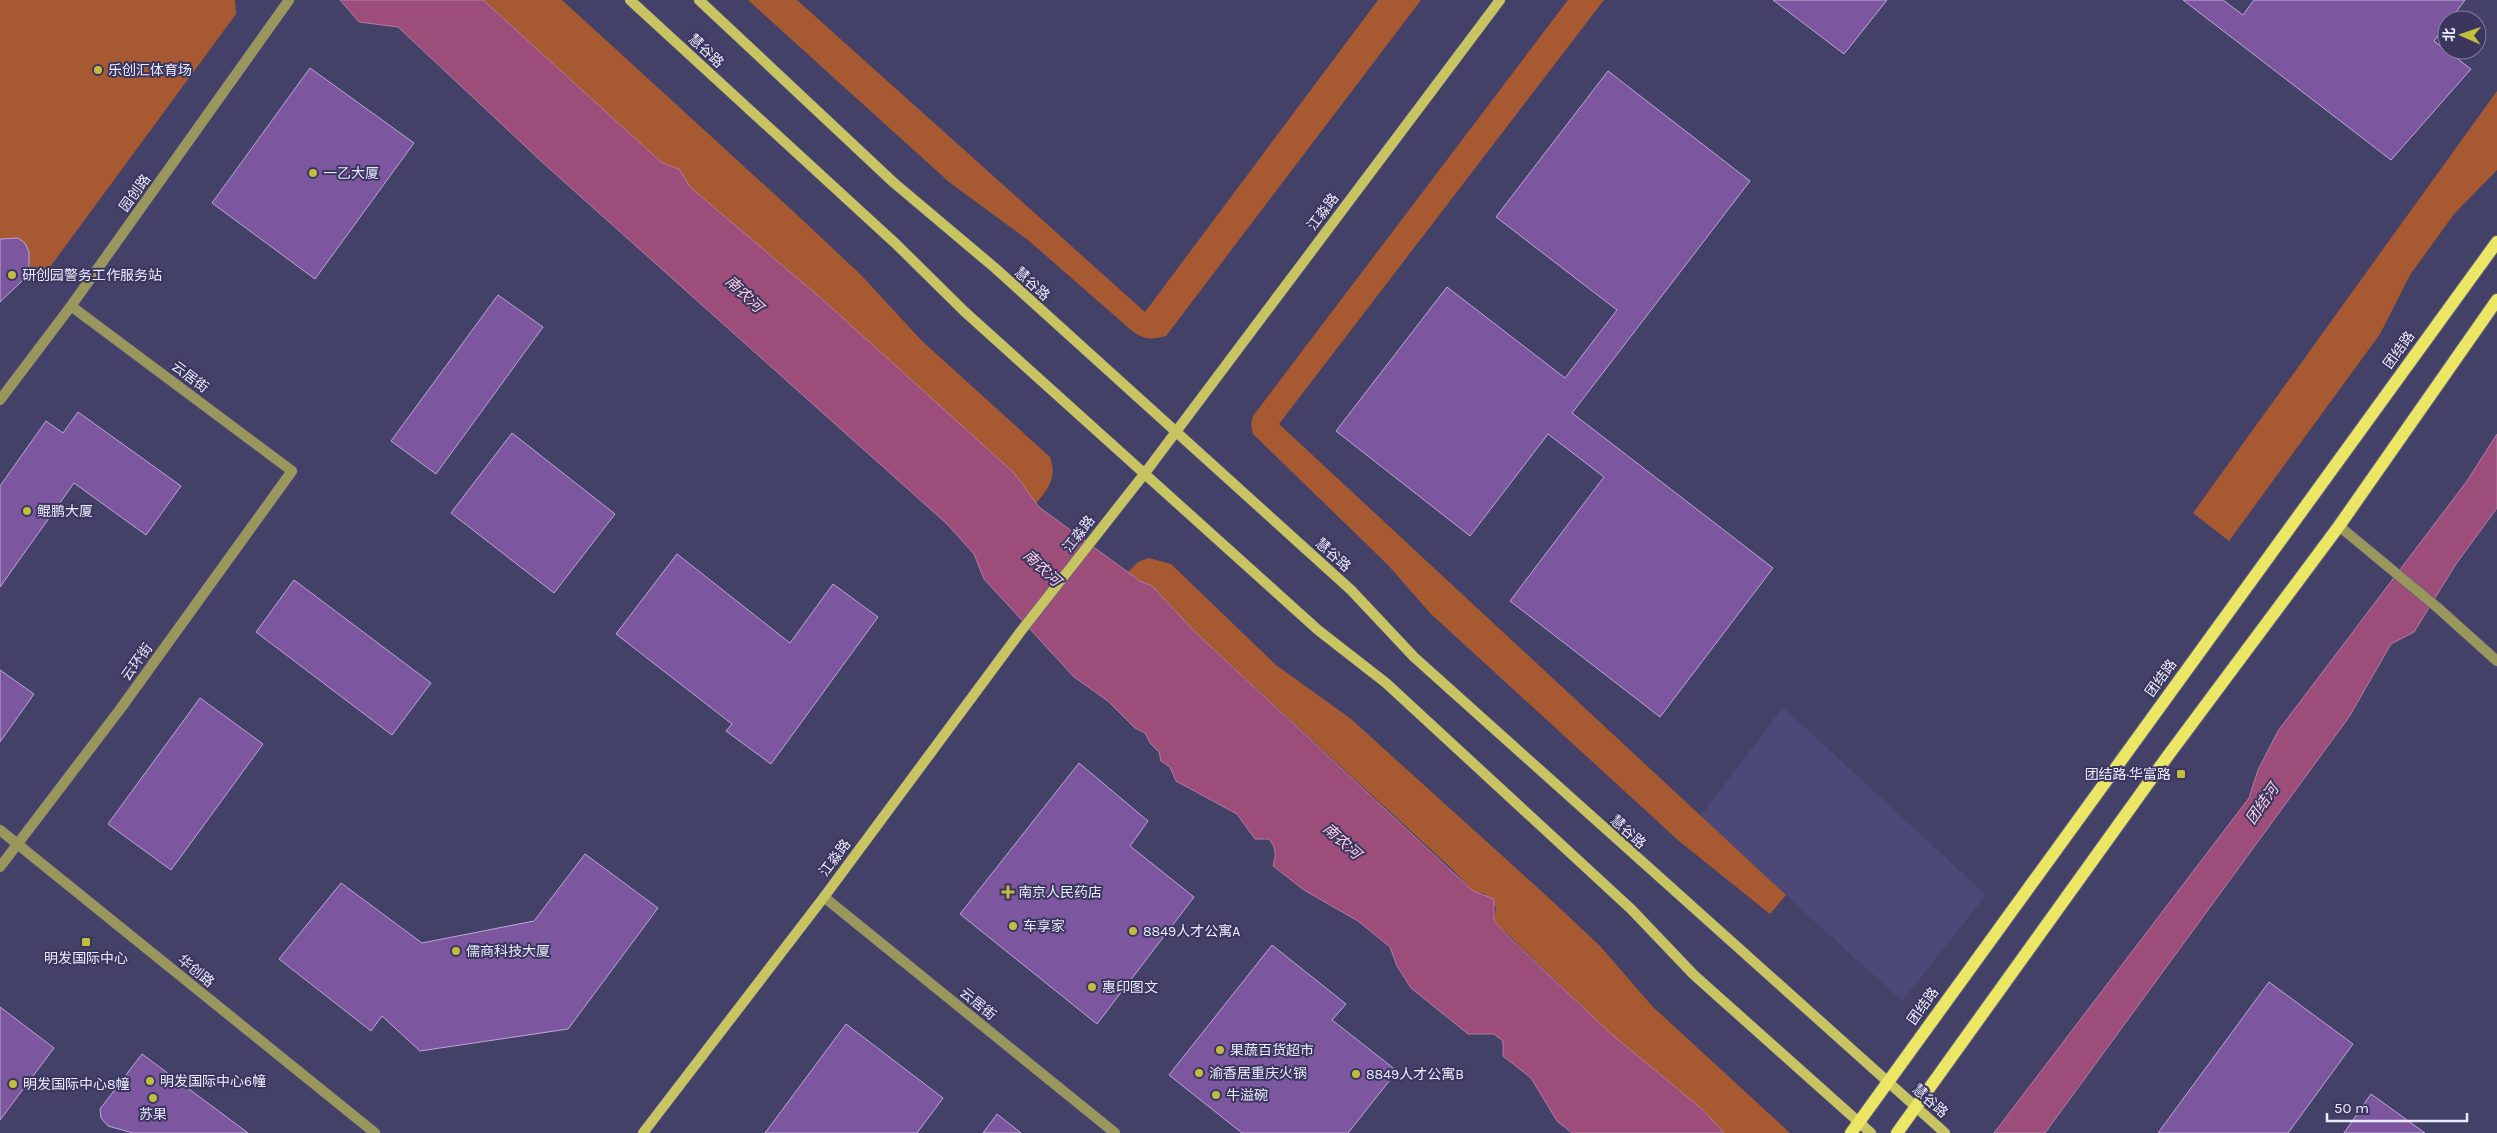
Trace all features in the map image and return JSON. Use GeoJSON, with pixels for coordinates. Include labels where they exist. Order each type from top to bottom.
{"type":"FeatureCollection","features":[{"type":"Feature","properties":{"kind":"main road","name":"慧谷路"},"geometry":{"type":"LineString","coordinates":[[630,0],[896,244],[965,312],[1318,630],[1386,683],[1630,909],[1694,975],[1854,1128],[1871,1133]]}},
{"type":"Feature","properties":{"kind":"main road","name":"慧谷路"},"geometry":{"type":"LineString","coordinates":[[700,0],[893,182],[995,268],[1174,432],[1351,590],[1414,657],[1945,1133]]}},
{"type":"Feature","properties":{"kind":"main road","name":"江淼路"},"geometry":{"type":"LineString","coordinates":[[643,1133],[824,896],[1021,631],[1145,473],[1500,0]]}},
{"type":"Feature","properties":{"kind":"main road","name":"团结路"},"geometry":{"type":"LineString","coordinates":[[1854,1128],[2497,242]]}},
{"type":"Feature","properties":{"kind":"main road"},"geometry":{"type":"LineString","coordinates":[[1897,1133],[2161,765],[2339,526],[2497,300]]}},
{"type":"Feature","properties":{"kind":"street","name":"园创路"},"geometry":{"type":"LineString","coordinates":[[0,400],[71,306],[289,0]]}},
{"type":"Feature","properties":{"kind":"street","name":"云居街"},"geometry":{"type":"LineString","coordinates":[[71,306],[292,471]]}},
{"type":"Feature","properties":{"kind":"street","name":"云环街"},"geometry":{"type":"LineString","coordinates":[[0,867],[121,708],[292,471]]}},
{"type":"Feature","properties":{"kind":"street"},"geometry":{"type":"LineString","coordinates":[[2339,526],[2438,608],[2497,661]]}},
{"type":"Feature","properties":{"kind":"street","name":"华创路"},"geometry":{"type":"LineString","coordinates":[[0,830],[374,1133]]}},
{"type":"Feature","properties":{"kind":"street","name":"云居街"},"geometry":{"type":"LineString","coordinates":[[824,896],[1115,1133]]}},
{"type":"Feature","properties":{"kind":"shaded area","name":"乐创汇体育场"},"geometry":{"type":"Polygon","coordinates":[[[0,0],[235,0],[236,14],[39,282],[32,273],[25,243],[0,241],[0,0]]]}},
{"type":"Feature","properties":{"kind":"shaded area"},"geometry":{"type":"Polygon","coordinates":[[[483,0],[562,0],[795,213],[861,275],[922,341],[1050,457],[1053,470],[1045,493],[1036,503],[1014,473],[823,300],[690,187],[679,169],[662,163],[483,0]]]}},
{"type":"Feature","properties":{"kind":"shaded area"},"geometry":{"type":"Polygon","coordinates":[[[748,0],[797,0],[1145,312],[1378,0],[1421,0],[1166,336],[1152,338],[1140,336],[1131,330],[1028,240],[949,182],[748,0]]]}},
{"type":"Feature","properties":{"kind":"shaded area"},"geometry":{"type":"Polygon","coordinates":[[[1568,0],[1604,0],[1279,424],[1786,895],[1770,914],[1679,841],[1430,613],[1388,565],[1253,434],[1251,425],[1253,416],[1568,0]]]}},
{"type":"Feature","properties":{"kind":"shaded area"},"geometry":{"type":"Polygon","coordinates":[[[2497,91],[2497,170],[2454,214],[2410,275],[2380,334],[2229,541],[2193,513],[2497,91]]]}},
{"type":"Feature","properties":{"kind":"shaded area"},"geometry":{"type":"Polygon","coordinates":[[[1149,558],[1171,564],[1276,665],[1351,719],[1600,946],[1653,1007],[1790,1133],[1724,1133],[1703,1110],[1610,1033],[1494,921],[1496,907],[1485,894],[1473,891],[1452,869],[1195,632],[1152,586],[1140,581],[1128,572],[1138,562],[1149,558]]]}},
{"type":"Feature","properties":{"kind":"shaded area"},"geometry":{"type":"Polygon","coordinates":[[[1783,707],[1986,895],[1902,1001],[1700,817],[1783,707]]]}},
{"type":"Feature","properties":{"kind":"water","name":"南农河"},"geometry":{"type":"Polygon","coordinates":[[[340,0],[483,0],[662,163],[679,169],[690,187],[823,300],[1014,473],[1039,507],[1140,581],[1152,586],[1195,632],[1473,891],[1494,899],[1494,921],[1509,937],[1610,1033],[1703,1110],[1724,1133],[1572,1133],[1557,1121],[1531,1078],[1503,1056],[1503,1041],[1494,1034],[1468,1034],[1411,988],[1397,966],[1390,947],[1358,921],[1304,890],[1273,866],[1275,852],[1269,839],[1255,839],[1237,814],[1176,781],[1170,767],[1161,761],[1159,752],[1150,743],[1145,733],[1135,728],[1108,701],[1074,677],[984,579],[974,554],[947,524],[542,162],[398,27],[359,22],[340,0]]]}},
{"type":"Feature","properties":{"kind":"water","name":"团结河"},"geometry":{"type":"Polygon","coordinates":[[[2497,434],[2497,508],[2456,564],[2414,632],[2391,644],[2349,717],[2045,1133],[1994,1133],[2249,798],[2258,770],[2278,731],[2467,481],[2497,434]]]}},
{"type":"Feature","properties":{"kind":"building"},"geometry":{"type":"Polygon","coordinates":[[[1773,0],[1887,0],[1844,54],[1773,0]]]}},
{"type":"Feature","properties":{"kind":"building"},"geometry":{"type":"Polygon","coordinates":[[[2183,0],[2223,0],[2243,15],[2254,0],[2465,0],[2458,10],[2437,10],[2437,37],[2434,41],[2437,43],[2437,60],[2459,60],[2471,69],[2391,160],[2183,0]]]}},
{"type":"Feature","properties":{"kind":"building","name":"一乙大厦"},"geometry":{"type":"Polygon","coordinates":[[[310,68],[414,143],[315,279],[212,203],[310,68]]]}},
{"type":"Feature","properties":{"kind":"building"},"geometry":{"type":"Polygon","coordinates":[[[1608,71],[1750,181],[1572,413],[1773,568],[1660,717],[1510,601],[1604,477],[1548,434],[1470,536],[1336,431],[1447,287],[1565,378],[1617,310],[1496,217],[1608,71]]]}},
{"type":"Feature","properties":{"kind":"building","name":"研创园警务工作服务站"},"geometry":{"type":"Polygon","coordinates":[[[18,238],[25,243],[29,252],[29,267],[21,282],[0,302],[0,239],[18,238]]]}},
{"type":"Feature","properties":{"kind":"building"},"geometry":{"type":"Polygon","coordinates":[[[498,295],[543,327],[436,474],[391,441],[498,295]]]}},
{"type":"Feature","properties":{"kind":"building","name":"鲲鹏大厦"},"geometry":{"type":"Polygon","coordinates":[[[78,412],[181,486],[146,535],[74,483],[0,587],[0,486],[46,421],[63,433],[78,412]]]}},
{"type":"Feature","properties":{"kind":"building"},"geometry":{"type":"Polygon","coordinates":[[[512,433],[615,514],[554,593],[451,513],[512,433]]]}},
{"type":"Feature","properties":{"kind":"building"},"geometry":{"type":"Polygon","coordinates":[[[677,554],[790,643],[833,584],[878,617],[771,764],[726,731],[732,724],[616,634],[677,554]]]}},
{"type":"Feature","properties":{"kind":"building"},"geometry":{"type":"Polygon","coordinates":[[[294,580],[431,683],[392,735],[256,632],[294,580]]]}},
{"type":"Feature","properties":{"kind":"building"},"geometry":{"type":"Polygon","coordinates":[[[0,670],[34,694],[0,742],[0,670]]]}},
{"type":"Feature","properties":{"kind":"building"},"geometry":{"type":"Polygon","coordinates":[[[200,698],[263,744],[171,870],[108,824],[200,698]]]}},
{"type":"Feature","properties":{"kind":"building"},"geometry":{"type":"Polygon","coordinates":[[[1079,763],[1148,821],[1130,846],[1194,897],[1097,1024],[960,914],[1079,763]]]}},
{"type":"Feature","properties":{"kind":"building","name":"儒商科技大厦"},"geometry":{"type":"Polygon","coordinates":[[[585,854],[658,908],[568,1029],[420,1051],[382,1016],[371,1031],[279,959],[341,883],[422,943],[534,921],[585,854]]]}},
{"type":"Feature","properties":{"kind":"building"},"geometry":{"type":"Polygon","coordinates":[[[1272,945],[1346,1004],[1332,1020],[1397,1071],[1348,1133],[1242,1133],[1169,1075],[1272,945]]]}},
{"type":"Feature","properties":{"kind":"building"},"geometry":{"type":"Polygon","coordinates":[[[2269,982],[2353,1044],[2288,1133],[2158,1133],[2269,982]]]}},
{"type":"Feature","properties":{"kind":"building","name":"明发国际中心8幢"},"geometry":{"type":"Polygon","coordinates":[[[0,1007],[54,1048],[0,1120],[0,1007]]]}},
{"type":"Feature","properties":{"kind":"building"},"geometry":{"type":"Polygon","coordinates":[[[846,1024],[943,1098],[917,1133],[765,1133],[846,1024]]]}},
{"type":"Feature","properties":{"kind":"building","name":"明发国际中心6幢"},"geometry":{"type":"Polygon","coordinates":[[[142,1054],[248,1133],[133,1133],[108,1126],[101,1118],[100,1109],[142,1054]]]}},
{"type":"Feature","properties":{"kind":"building"},"geometry":{"type":"Polygon","coordinates":[[[2371,1094],[2425,1133],[2344,1133],[2371,1094]]]}},
{"type":"Feature","properties":{"kind":"building"},"geometry":{"type":"Polygon","coordinates":[[[997,1114],[1021,1133],[983,1133],[997,1114]]]}},
{"type":"Feature","properties":{"kind":"place","name":"乐创汇体育场"},"geometry":{"type":"Point","coordinates":[98,70]}},
{"type":"Feature","properties":{"kind":"place","name":"一乙大厦"},"geometry":{"type":"Point","coordinates":[313,173]}},
{"type":"Feature","properties":{"kind":"place","name":"研创园警务工作服务站"},"geometry":{"type":"Point","coordinates":[12,275]}},
{"type":"Feature","properties":{"kind":"place","name":"鲲鹏大厦"},"geometry":{"type":"Point","coordinates":[27,511]}},
{"type":"Feature","properties":{"kind":"place","name":"团结路·华富路"},"geometry":{"type":"Point","coordinates":[2181,774]}},
{"type":"Feature","properties":{"kind":"place","name":"南京人民药店"},"geometry":{"type":"Point","coordinates":[1008,892]}},
{"type":"Feature","properties":{"kind":"place","name":"车享家"},"geometry":{"type":"Point","coordinates":[1013,926]}},
{"type":"Feature","properties":{"kind":"place","name":"8849人才公寓A"},"geometry":{"type":"Point","coordinates":[1133,931]}},
{"type":"Feature","properties":{"kind":"place","name":"明发国际中心"},"geometry":{"type":"Point","coordinates":[86,942]}},
{"type":"Feature","properties":{"kind":"place","name":"儒商科技大厦"},"geometry":{"type":"Point","coordinates":[456,951]}},
{"type":"Feature","properties":{"kind":"place","name":"惠印图文"},"geometry":{"type":"Point","coordinates":[1092,987]}},
{"type":"Feature","properties":{"kind":"place","name":"果蔬百货超市"},"geometry":{"type":"Point","coordinates":[1220,1050]}},
{"type":"Feature","properties":{"kind":"place","name":"渝香居重庆火锅"},"geometry":{"type":"Point","coordinates":[1199,1073]}},
{"type":"Feature","properties":{"kind":"place","name":"8849人才公寓B"},"geometry":{"type":"Point","coordinates":[1356,1074]}},
{"type":"Feature","properties":{"kind":"place","name":"明发国际中心6幢"},"geometry":{"type":"Point","coordinates":[150,1081]}},
{"type":"Feature","properties":{"kind":"place","name":"明发国际中心8幢"},"geometry":{"type":"Point","coordinates":[13,1084]}},
{"type":"Feature","properties":{"kind":"place","name":"牛溢碗"},"geometry":{"type":"Point","coordinates":[1216,1095]}},
{"type":"Feature","properties":{"kind":"place","name":"苏果"},"geometry":{"type":"Point","coordinates":[153,1098]}}]}
